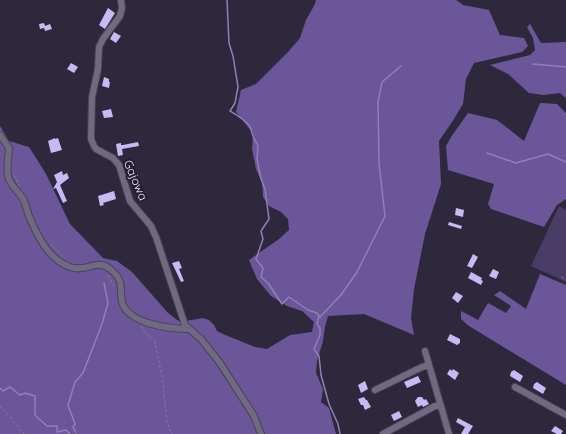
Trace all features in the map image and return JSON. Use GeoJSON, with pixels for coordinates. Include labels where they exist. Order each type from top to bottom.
{"type":"FeatureCollection","features":[{"type":"Feature","properties":{"kind":"street","name":"Gajowa"},"geometry":{"type":"LineString","coordinates":[[121,0],[122,8],[120,16],[99,47],[98,69],[92,97],[91,139],[96,149],[113,158],[121,169],[130,201],[154,231],[185,325],[201,339],[220,363],[254,416],[261,434]]}},
{"type":"Feature","properties":{"kind":"street"},"geometry":{"type":"LineString","coordinates":[[0,134],[9,148],[7,165],[9,179],[25,202],[31,219],[46,249],[60,262],[74,269],[79,270],[92,266],[103,265],[113,271],[120,280],[122,286],[122,297],[126,309],[130,315],[169,328],[189,329]]}},
{"type":"Feature","properties":{"kind":"street"},"geometry":{"type":"LineString","coordinates":[[425,351],[449,434]]}},
{"type":"Feature","properties":{"kind":"street"},"geometry":{"type":"LineString","coordinates":[[375,390],[422,367],[429,366]]}},
{"type":"Feature","properties":{"kind":"street"},"geometry":{"type":"LineString","coordinates":[[514,387],[566,415]]}},
{"type":"Feature","properties":{"kind":"street"},"geometry":{"type":"LineString","coordinates":[[383,434],[435,406],[441,406]]}},
{"type":"Feature","properties":{"kind":"path"},"geometry":{"type":"LineString","coordinates":[[13,174],[20,186]]}},
{"type":"Feature","properties":{"kind":"path"},"geometry":{"type":"LineString","coordinates":[[50,244],[65,258]]}},
{"type":"Feature","properties":{"kind":"path"},"geometry":{"type":"LineString","coordinates":[[103,265],[114,286],[122,297]]}},
{"type":"Feature","properties":{"kind":"path"},"geometry":{"type":"LineString","coordinates":[[561,277],[566,280]]}},
{"type":"Feature","properties":{"kind":"path"},"geometry":{"type":"LineString","coordinates":[[136,317],[145,333],[155,342],[163,382],[166,423],[172,434]]}},
{"type":"Feature","properties":{"kind":"path"},"geometry":{"type":"LineString","coordinates":[[0,406],[24,434]]}},
{"type":"Feature","properties":{"kind":"shaded area"},"geometry":{"type":"Polygon","coordinates":[[[316,0],[456,0],[463,5],[489,10],[500,35],[524,38],[528,46],[522,52],[474,63],[466,79],[463,104],[439,141],[441,184],[425,234],[414,289],[411,318],[414,335],[364,314],[328,316],[317,361],[316,373],[323,389],[321,402],[329,408],[336,434],[0,434],[0,126],[9,141],[29,147],[46,174],[70,224],[103,258],[117,261],[132,272],[168,313],[180,322],[203,318],[209,320],[217,331],[223,334],[255,347],[267,349],[290,335],[312,332],[314,322],[302,311],[287,306],[271,296],[257,279],[249,260],[289,230],[288,219],[281,212],[269,206],[263,197],[262,182],[256,169],[252,149],[253,133],[236,112],[241,90],[256,84],[300,38],[306,20],[316,0]]]}},
{"type":"Feature","properties":{"kind":"shaded area"},"geometry":{"type":"Polygon","coordinates":[[[530,24],[541,43],[566,42],[566,98],[560,93],[543,95],[529,93],[508,74],[490,65],[530,55],[535,50],[533,38],[527,27],[530,24]]]}},
{"type":"Feature","properties":{"kind":"shaded area"},"geometry":{"type":"Polygon","coordinates":[[[540,103],[557,104],[566,113],[566,199],[557,205],[544,227],[491,209],[488,204],[494,184],[448,170],[446,146],[468,113],[497,120],[524,141],[540,103]]]}},
{"type":"Feature","properties":{"kind":"shaded area"},"geometry":{"type":"Polygon","coordinates":[[[559,206],[566,210],[566,282],[531,266],[559,206]]]}},
{"type":"Feature","properties":{"kind":"shaded area"},"geometry":{"type":"Polygon","coordinates":[[[540,274],[566,285],[566,385],[469,326],[461,319],[461,311],[478,320],[488,303],[506,313],[511,306],[494,295],[500,291],[526,309],[540,274]]]}},
{"type":"Feature","properties":{"kind":"building"},"geometry":{"type":"Polygon","coordinates":[[[108,8],[115,13],[105,29],[99,25],[108,8]]]}},
{"type":"Feature","properties":{"kind":"building"},"geometry":{"type":"Polygon","coordinates":[[[44,23],[45,26],[50,24],[52,29],[45,31],[44,28],[40,29],[39,24],[44,23]]]}},
{"type":"Feature","properties":{"kind":"building"},"geometry":{"type":"Polygon","coordinates":[[[114,32],[121,36],[116,43],[110,39],[114,32]]]}},
{"type":"Feature","properties":{"kind":"building"},"geometry":{"type":"Polygon","coordinates":[[[71,63],[78,67],[74,73],[67,69],[71,63]]]}},
{"type":"Feature","properties":{"kind":"building"},"geometry":{"type":"Polygon","coordinates":[[[104,77],[109,79],[109,88],[102,86],[104,77]]]}},
{"type":"Feature","properties":{"kind":"building"},"geometry":{"type":"Polygon","coordinates":[[[111,109],[113,117],[104,118],[102,111],[111,109]]]}},
{"type":"Feature","properties":{"kind":"building"},"geometry":{"type":"Polygon","coordinates":[[[58,138],[62,150],[51,153],[48,141],[58,138]]]}},
{"type":"Feature","properties":{"kind":"building"},"geometry":{"type":"Polygon","coordinates":[[[138,142],[139,146],[122,149],[123,155],[118,156],[116,144],[121,143],[121,145],[123,145],[138,142]]]}},
{"type":"Feature","properties":{"kind":"building"},"geometry":{"type":"Polygon","coordinates":[[[62,171],[63,175],[67,173],[69,178],[60,185],[67,201],[63,203],[56,188],[53,189],[57,182],[54,175],[62,171]]]}},
{"type":"Feature","properties":{"kind":"building"},"geometry":{"type":"Polygon","coordinates":[[[114,191],[116,199],[103,203],[104,205],[100,206],[98,196],[114,191]]]}},
{"type":"Feature","properties":{"kind":"building"},"geometry":{"type":"Polygon","coordinates":[[[456,208],[464,210],[463,217],[455,215],[456,208]]]}},
{"type":"Feature","properties":{"kind":"building"},"geometry":{"type":"Polygon","coordinates":[[[449,222],[462,226],[461,229],[448,225],[449,222]]]}},
{"type":"Feature","properties":{"kind":"building"},"geometry":{"type":"Polygon","coordinates":[[[473,254],[478,257],[472,268],[467,266],[473,254]]]}},
{"type":"Feature","properties":{"kind":"building"},"geometry":{"type":"Polygon","coordinates":[[[179,261],[182,268],[179,269],[184,281],[181,282],[172,263],[179,261]]]}},
{"type":"Feature","properties":{"kind":"building"},"geometry":{"type":"Polygon","coordinates":[[[493,269],[499,272],[496,279],[489,276],[493,269]]]}},
{"type":"Feature","properties":{"kind":"building"},"geometry":{"type":"Polygon","coordinates":[[[471,272],[482,278],[481,280],[483,281],[481,285],[468,278],[471,272]]]}},
{"type":"Feature","properties":{"kind":"building"},"geometry":{"type":"Polygon","coordinates":[[[456,292],[463,296],[458,303],[452,298],[456,292]]]}},
{"type":"Feature","properties":{"kind":"building"},"geometry":{"type":"Polygon","coordinates":[[[450,334],[460,339],[460,343],[457,345],[447,340],[450,334]]]}},
{"type":"Feature","properties":{"kind":"building"},"geometry":{"type":"Polygon","coordinates":[[[450,369],[452,371],[453,369],[459,373],[455,380],[447,374],[450,369]]]}},
{"type":"Feature","properties":{"kind":"building"},"geometry":{"type":"Polygon","coordinates":[[[514,370],[523,376],[520,382],[510,376],[511,372],[514,370]]]}},
{"type":"Feature","properties":{"kind":"building"},"geometry":{"type":"Polygon","coordinates":[[[418,376],[421,382],[407,388],[404,382],[418,376]]]}},
{"type":"Feature","properties":{"kind":"building"},"geometry":{"type":"Polygon","coordinates":[[[365,381],[368,389],[361,393],[358,385],[365,381]]]}},
{"type":"Feature","properties":{"kind":"building"},"geometry":{"type":"Polygon","coordinates":[[[537,382],[546,388],[543,394],[533,388],[534,384],[537,382]]]}},
{"type":"Feature","properties":{"kind":"building"},"geometry":{"type":"Polygon","coordinates":[[[364,397],[371,407],[365,410],[358,399],[364,397]]]}},
{"type":"Feature","properties":{"kind":"building"},"geometry":{"type":"Polygon","coordinates":[[[418,397],[422,397],[424,400],[426,399],[429,404],[423,407],[422,405],[418,407],[415,401],[418,397]]]}},
{"type":"Feature","properties":{"kind":"building"},"geometry":{"type":"Polygon","coordinates":[[[399,411],[402,417],[394,421],[391,415],[399,411]]]}},
{"type":"Feature","properties":{"kind":"building"},"geometry":{"type":"Polygon","coordinates":[[[458,418],[473,426],[468,434],[461,434],[465,427],[456,422],[458,418]]]}},
{"type":"Feature","properties":{"kind":"building"},"geometry":{"type":"Polygon","coordinates":[[[555,426],[563,431],[561,434],[551,431],[555,426]]]}},
{"type":"Feature","properties":{"kind":"waterway"},"geometry":{"type":"LineString","coordinates":[[227,0],[229,43],[233,56],[238,87],[235,103],[230,111],[248,124],[258,145],[257,159],[261,179],[265,189],[269,219],[261,231],[263,239],[256,259],[263,268],[261,277],[268,283],[282,304],[289,297],[308,310],[317,313],[319,316],[317,324],[320,328],[320,335],[314,349],[319,356],[321,375],[329,404],[338,424],[340,434]]}},
{"type":"Feature","properties":{"kind":"waterway"},"geometry":{"type":"LineString","coordinates":[[533,64],[566,67]]}},
{"type":"Feature","properties":{"kind":"waterway"},"geometry":{"type":"LineString","coordinates":[[320,317],[341,295],[357,272],[385,216],[379,163],[378,102],[382,82],[401,66]]}},
{"type":"Feature","properties":{"kind":"waterway"},"geometry":{"type":"LineString","coordinates":[[487,153],[516,163],[548,154],[566,162]]}},
{"type":"Feature","properties":{"kind":"waterway"},"geometry":{"type":"LineString","coordinates":[[76,433],[73,427],[75,424],[68,405],[75,382],[83,373],[102,324],[108,303],[104,283]]}},
{"type":"Feature","properties":{"kind":"waterway"},"geometry":{"type":"LineString","coordinates":[[0,388],[3,391],[10,387],[20,395],[25,393],[35,396],[35,415],[47,426],[57,426],[57,432],[66,430],[70,434]]}}]}
